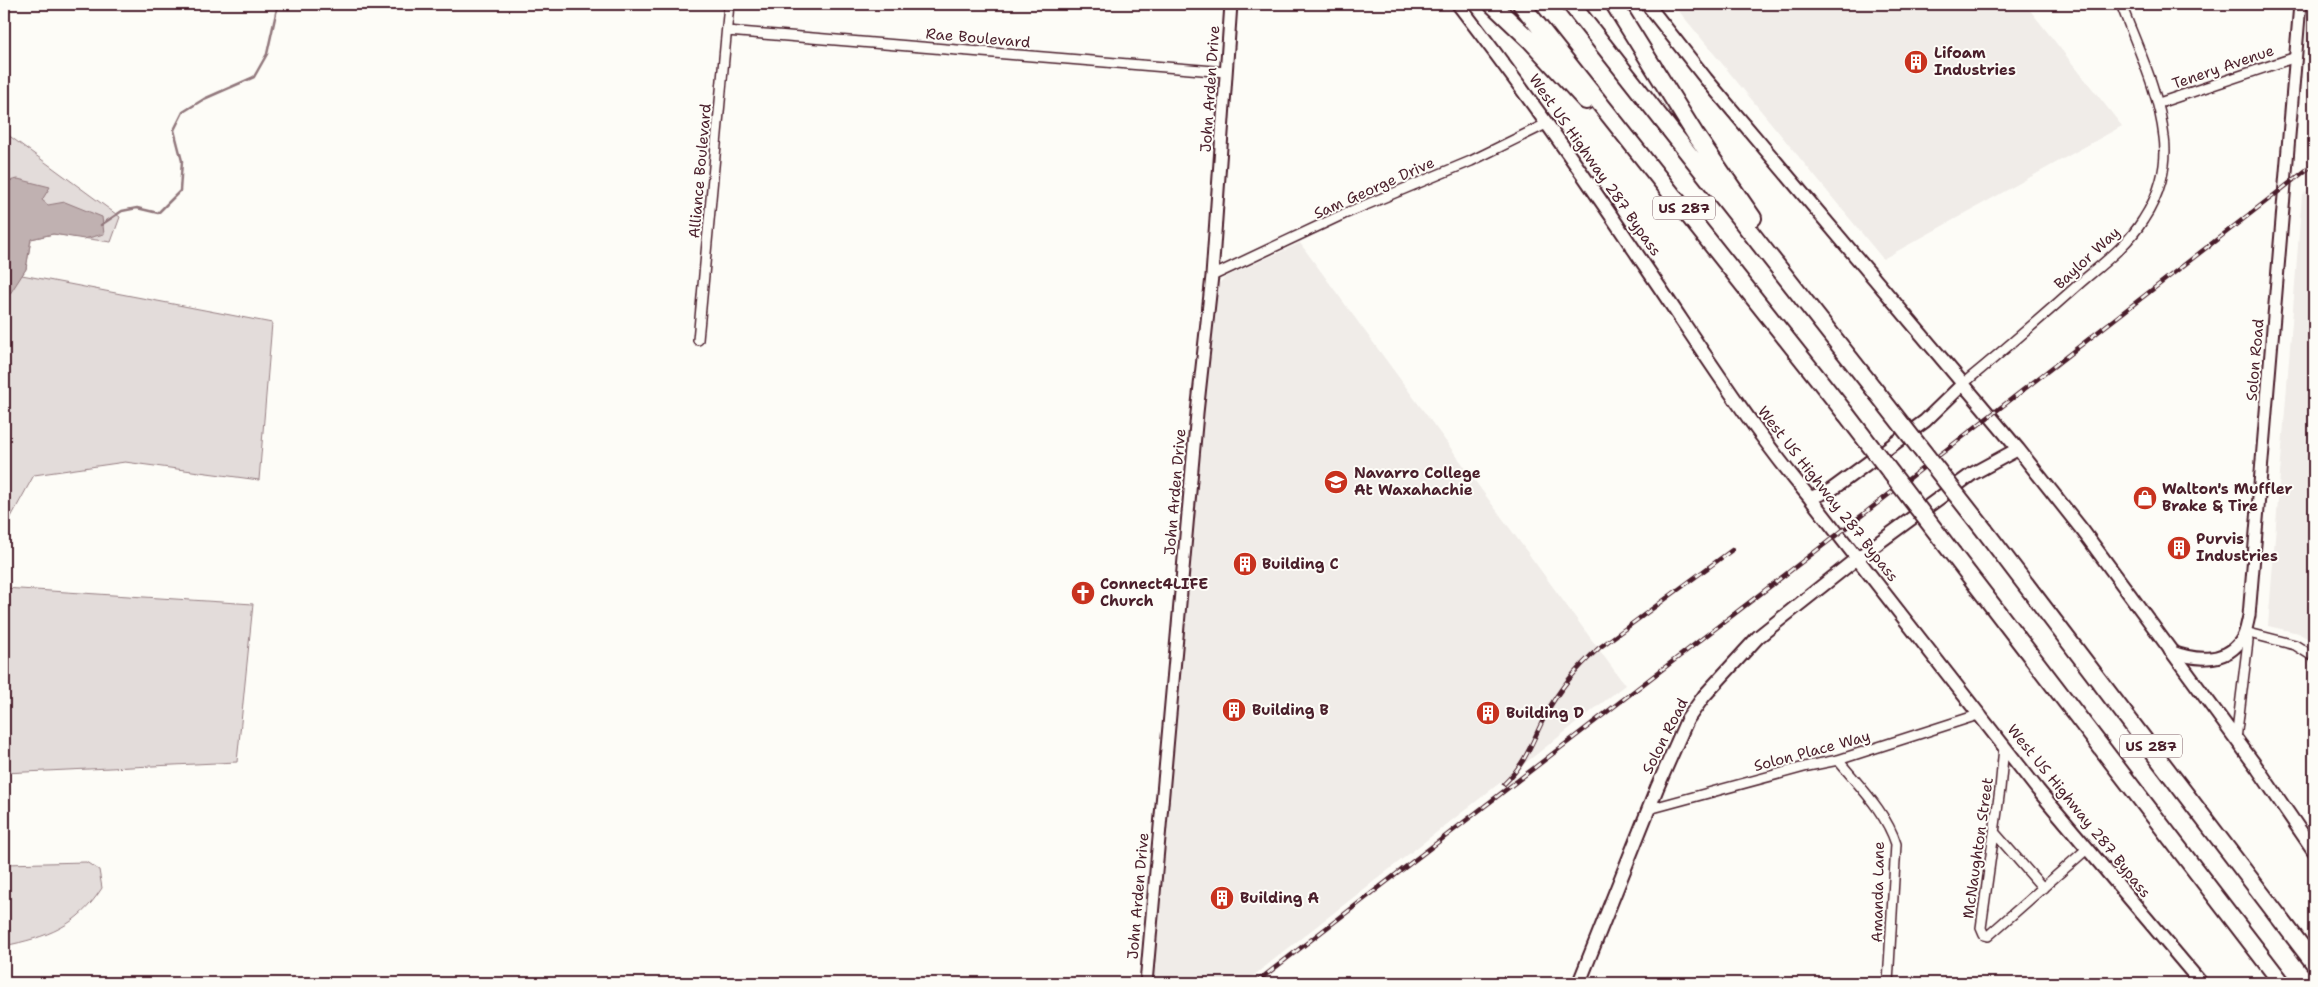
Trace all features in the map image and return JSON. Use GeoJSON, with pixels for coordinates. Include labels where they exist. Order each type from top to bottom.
{"type":"FeatureCollection","features":[{"type":"Feature","properties":{"kind":"highway"},"geometry":{"type":"LineString","coordinates":[[1492,4],[1531,41],[1687,212]]}},
{"type":"Feature","properties":{"kind":"highway","name":"US 287"},"geometry":{"type":"LineString","coordinates":[[1520,4],[1846,414],[2282,983]]}},
{"type":"Feature","properties":{"kind":"highway","name":"US 287"},"geometry":{"type":"LineString","coordinates":[[1571,4],[1985,532],[2314,963]]}},
{"type":"Feature","properties":{"kind":"highway"},"geometry":{"type":"LineString","coordinates":[[1614,4],[1696,134],[1766,239],[1774,254],[1774,262]]}},
{"type":"Feature","properties":{"kind":"main road","name":"West US Highway 287 Bypass"},"geometry":{"type":"LineString","coordinates":[[1458,4],[1500,58],[1637,252],[1772,453],[1810,498],[1981,714],[2004,747],[2201,983]]}},
{"type":"Feature","properties":{"kind":"main road"},"geometry":{"type":"LineString","coordinates":[[1647,4],[1706,79],[1964,382],[2083,531],[2236,739],[2314,851]]}},
{"type":"Feature","properties":{"kind":"main road"},"geometry":{"type":"LineString","coordinates":[[1810,498],[1831,490],[1925,421],[1964,382]]}},
{"type":"Feature","properties":{"kind":"main road","name":"Solon Road"},"geometry":{"type":"LineString","coordinates":[[1579,983],[1688,720],[1704,696],[1758,637],[1972,474],[2018,449]]}},
{"type":"Feature","properties":{"kind":"street","name":"Alliance Boulevard"},"geometry":{"type":"LineString","coordinates":[[698,340],[730,4]]}},
{"type":"Feature","properties":{"kind":"street","name":"John Arden Drive"},"geometry":{"type":"LineString","coordinates":[[1146,983],[1200,384],[1212,276],[1231,4]]}},
{"type":"Feature","properties":{"kind":"street","name":"Baylor Way"},"geometry":{"type":"LineString","coordinates":[[1964,382],[2012,344],[2125,244],[2143,220],[2157,194],[2164,166],[2164,138],[2158,103],[2121,4]]}},
{"type":"Feature","properties":{"kind":"street","name":"Solon Road"},"geometry":{"type":"LineString","coordinates":[[2170,651],[2186,657],[2210,658],[2224,654],[2238,644],[2245,632],[2249,616],[2300,4]]}},
{"type":"Feature","properties":{"kind":"street","name":"Rae Boulevard"},"geometry":{"type":"LineString","coordinates":[[727,31],[1226,72]]}},
{"type":"Feature","properties":{"kind":"street","name":"Tenery Avenue"},"geometry":{"type":"LineString","coordinates":[[2158,103],[2296,57]]}},
{"type":"Feature","properties":{"kind":"street","name":"Sam George Drive"},"geometry":{"type":"LineString","coordinates":[[1212,276],[1344,214],[1471,161],[1546,124]]}},
{"type":"Feature","properties":{"kind":"street"},"geometry":{"type":"LineString","coordinates":[[2245,632],[2295,644],[2314,658]]}},
{"type":"Feature","properties":{"kind":"street"},"geometry":{"type":"LineString","coordinates":[[2236,739],[2248,641],[2245,632]]}},
{"type":"Feature","properties":{"kind":"street","name":"Solon Place Way"},"geometry":{"type":"LineString","coordinates":[[1650,809],[1808,766],[1838,760],[1981,714]]}},
{"type":"Feature","properties":{"kind":"street","name":"McNaughton Street"},"geometry":{"type":"LineString","coordinates":[[2004,747],[1981,928],[1984,935],[1988,936],[2088,848]]}},
{"type":"Feature","properties":{"kind":"street","name":"Amanda Lane"},"geometry":{"type":"LineString","coordinates":[[1838,760],[1882,814],[1891,829],[1896,844],[1888,983]]}},
{"type":"Feature","properties":{"kind":"street"},"geometry":{"type":"LineString","coordinates":[[1994,832],[2043,888]]}},
{"type":"Feature","properties":{"kind":"shaded area"},"geometry":{"type":"Polygon","coordinates":[[[1673,4],[2025,4],[2122,126],[1883,259],[1673,4]]]}},
{"type":"Feature","properties":{"kind":"shaded area"},"geometry":{"type":"Polygon","coordinates":[[[4,132],[120,217],[111,242],[53,234],[31,239],[26,269],[22,275],[272,323],[259,480],[125,462],[34,475],[4,530],[4,132]]]}},
{"type":"Feature","properties":{"kind":"shaded area"},"geometry":{"type":"Polygon","coordinates":[[[18,179],[50,187],[42,200],[48,205],[65,202],[102,217],[104,234],[84,239],[53,234],[31,239],[26,269],[4,303],[4,182],[18,179]]]}},
{"type":"Feature","properties":{"kind":"shaded area"},"geometry":{"type":"Polygon","coordinates":[[[2314,186],[2314,642],[2298,633],[2268,626],[2302,195],[2314,186]]]}},
{"type":"Feature","properties":{"kind":"shaded area","name":"Navarro College At Waxahachie"},"geometry":{"type":"Polygon","coordinates":[[[1300,243],[1625,685],[1244,983],[1150,983],[1212,297],[1220,282],[1226,277],[1300,243]]]}},
{"type":"Feature","properties":{"kind":"shaded area"},"geometry":{"type":"Polygon","coordinates":[[[4,588],[253,604],[237,762],[4,773],[4,588]]]}},
{"type":"Feature","properties":{"kind":"shaded area"},"geometry":{"type":"Polygon","coordinates":[[[86,862],[99,870],[102,888],[82,912],[60,928],[47,934],[4,946],[4,864],[86,862]]]}},
{"type":"Feature","properties":{"kind":"waterway"},"geometry":{"type":"LineString","coordinates":[[101,225],[122,211],[137,208],[158,213],[180,191],[182,161],[174,130],[183,112],[204,99],[254,77],[267,54],[278,4]]}},
{"type":"Feature","properties":{"kind":"railway"},"geometry":{"type":"LineString","coordinates":[[1255,983],[2314,164]]}},
{"type":"Feature","properties":{"kind":"railway"},"geometry":{"type":"LineString","coordinates":[[1504,784],[1524,759],[1557,696],[1584,663],[1599,648],[1732,550]]}},
{"type":"Feature","properties":{"kind":"place","name":"Lifoam Industries"},"geometry":{"type":"Point","coordinates":[1916,62]}},
{"type":"Feature","properties":{"kind":"place","name":"Navarro College At Waxahachie"},"geometry":{"type":"Point","coordinates":[1336,482]}},
{"type":"Feature","properties":{"kind":"place","name":"Walton's Muffler Brake & Tire"},"geometry":{"type":"Point","coordinates":[2145,498]}},
{"type":"Feature","properties":{"kind":"place","name":"Purvis Industries"},"geometry":{"type":"Point","coordinates":[2179,548]}},
{"type":"Feature","properties":{"kind":"place","name":"Building C"},"geometry":{"type":"Point","coordinates":[1245,564]}},
{"type":"Feature","properties":{"kind":"place","name":"Connect4LIFE Church"},"geometry":{"type":"Point","coordinates":[1083,593]}},
{"type":"Feature","properties":{"kind":"place","name":"Building B"},"geometry":{"type":"Point","coordinates":[1234,710]}},
{"type":"Feature","properties":{"kind":"place","name":"Building D"},"geometry":{"type":"Point","coordinates":[1488,713]}},
{"type":"Feature","properties":{"kind":"place","name":"Building A"},"geometry":{"type":"Point","coordinates":[1222,898]}}]}
